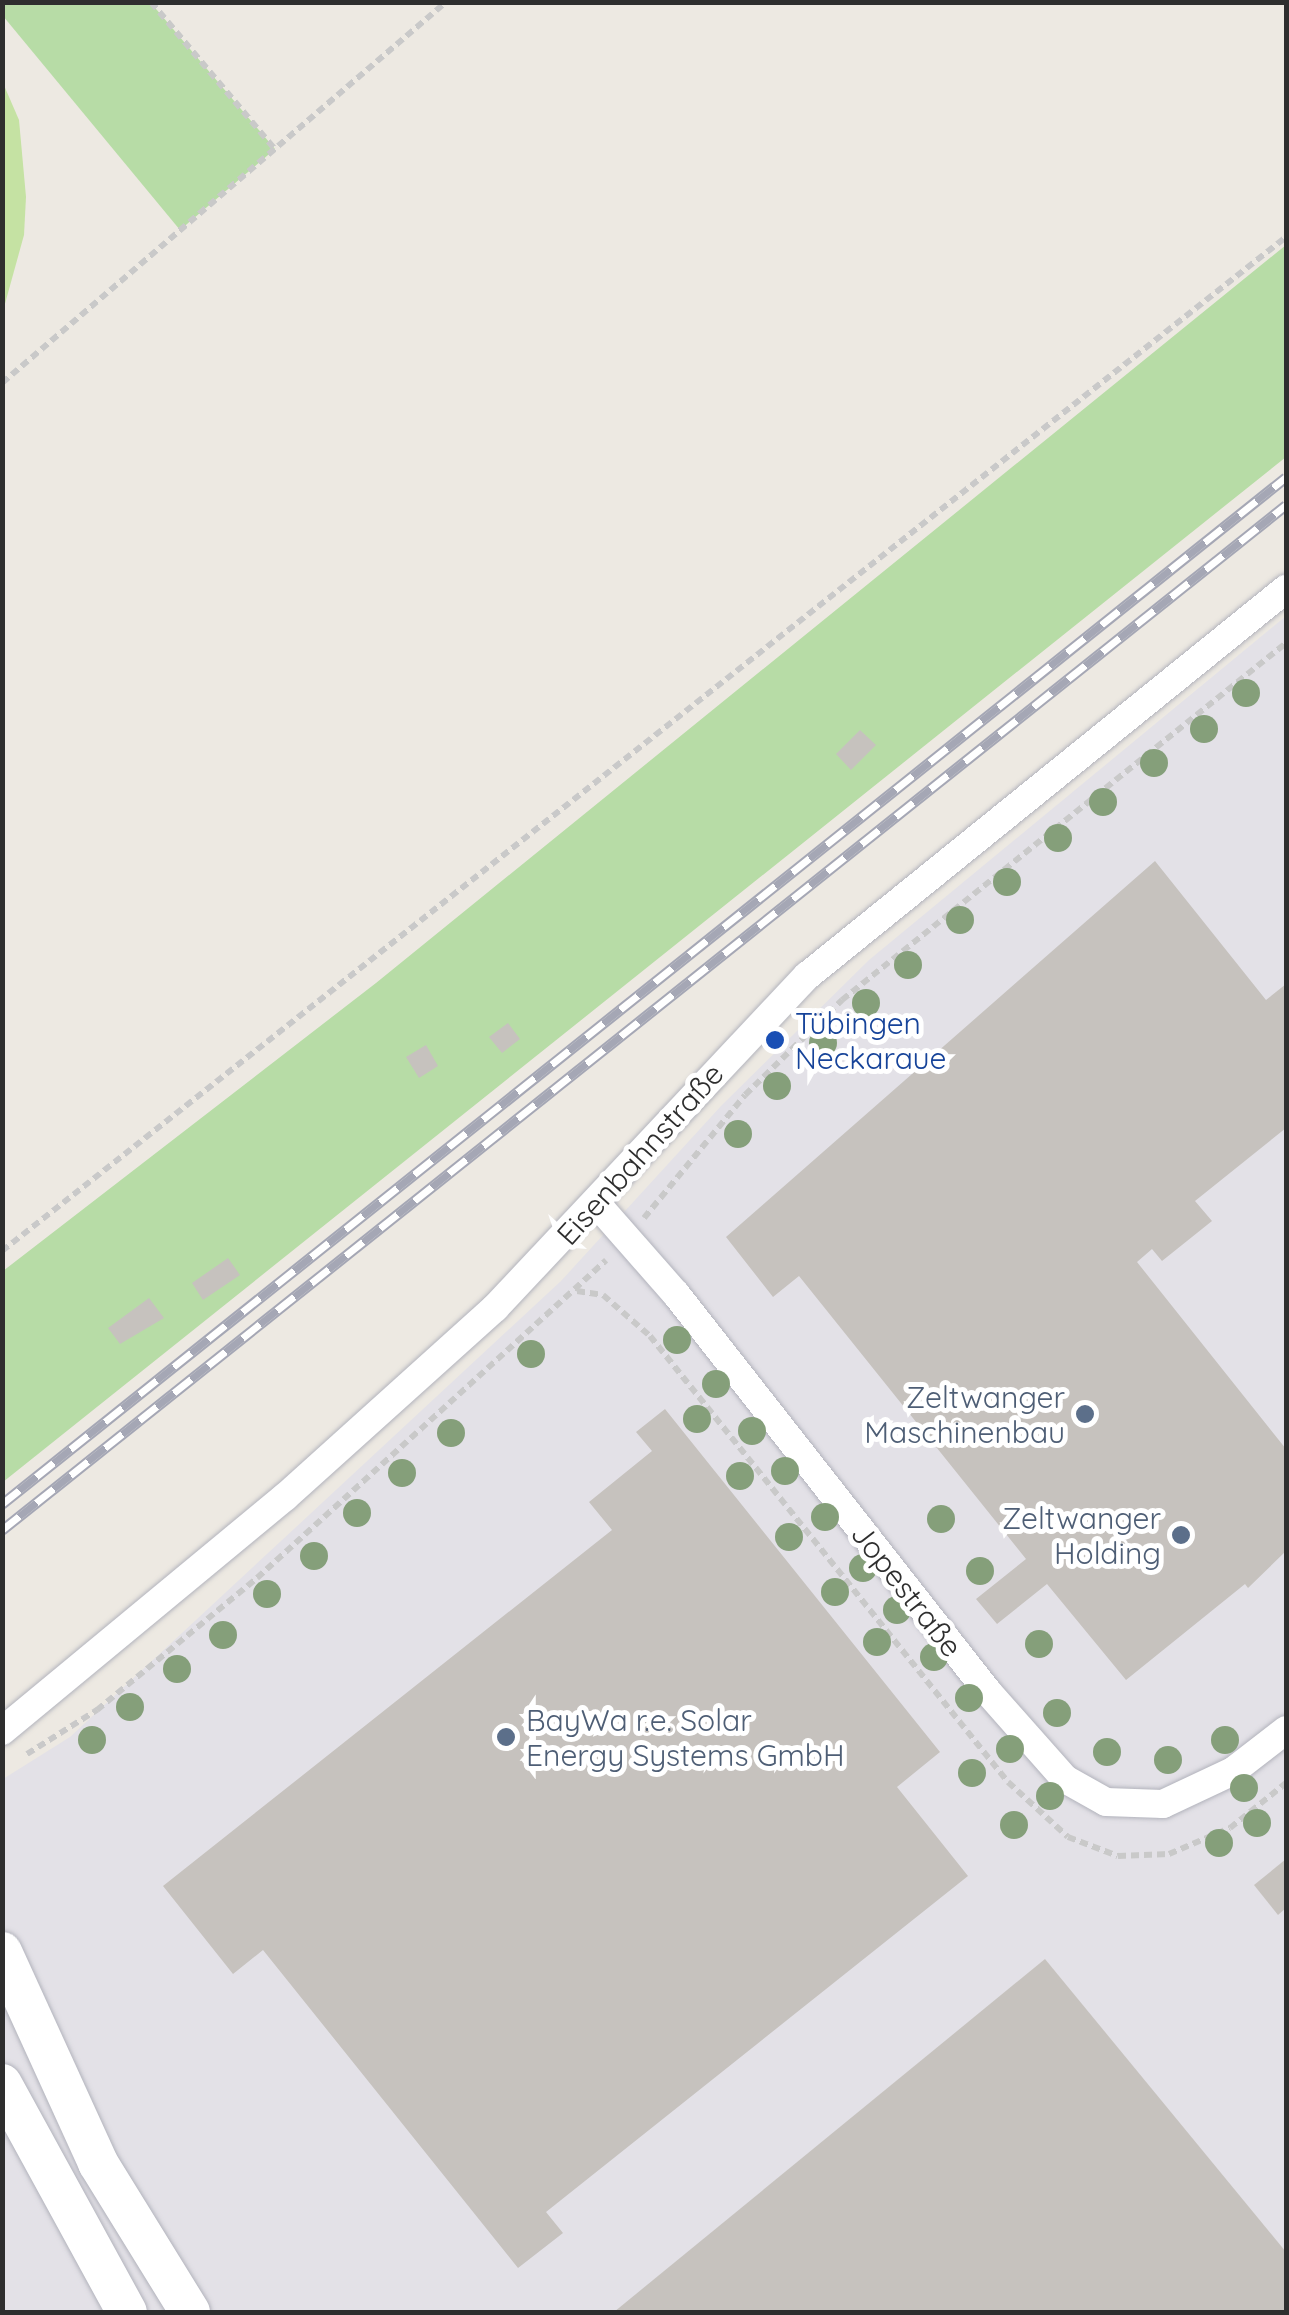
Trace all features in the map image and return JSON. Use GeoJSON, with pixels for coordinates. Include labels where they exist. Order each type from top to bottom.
{"type":"FeatureCollection","features":[{"type":"Feature","properties":{"kind":"main road"},"geometry":{"type":"LineString","coordinates":[[2,1952],[98,2162],[190,2312]]}},
{"type":"Feature","properties":{"kind":"main road"},"geometry":{"type":"LineString","coordinates":[[2,2084],[127,2312]]}},
{"type":"Feature","properties":{"kind":"street","name":"Eisenbahnstraße"},"geometry":{"type":"LineString","coordinates":[[2,1731],[358,1434],[496,1308],[807,976],[1286,589]]}},
{"type":"Feature","properties":{"kind":"street","name":"Jopestraße"},"geometry":{"type":"LineString","coordinates":[[596,1204],[676,1294],[988,1692],[1065,1779],[1106,1802],[1163,1804],[1233,1771],[1286,1730]]}},
{"type":"Feature","properties":{"kind":"path"},"geometry":{"type":"LineString","coordinates":[[150,2],[275,149]]}},
{"type":"Feature","properties":{"kind":"path"},"geometry":{"type":"LineString","coordinates":[[2,382],[446,2]]}},
{"type":"Feature","properties":{"kind":"path"},"geometry":{"type":"LineString","coordinates":[[2,1251],[1286,237]]}},
{"type":"Feature","properties":{"kind":"shaded area"},"geometry":{"type":"Polygon","coordinates":[[[1286,616],[1286,2312],[3,2312],[3,1779],[70,1737],[561,1281],[721,1106],[869,960],[1286,616]]]}},
{"type":"Feature","properties":{"kind":"green space"},"geometry":{"type":"Polygon","coordinates":[[[2,3],[151,3],[275,149],[180,230],[3,16],[2,3]]]}},
{"type":"Feature","properties":{"kind":"green space"},"geometry":{"type":"Polygon","coordinates":[[[3,83],[19,120],[26,197],[24,235],[3,311],[3,83]]]}},
{"type":"Feature","properties":{"kind":"green space"},"geometry":{"type":"Polygon","coordinates":[[[1286,245],[1286,457],[3,1482],[3,1271],[376,983],[1286,245]]]}},
{"type":"Feature","properties":{"kind":"building"},"geometry":{"type":"Polygon","coordinates":[[[860,730],[876,745],[851,770],[836,754],[860,730]]]}},
{"type":"Feature","properties":{"kind":"building"},"geometry":{"type":"Polygon","coordinates":[[[1155,861],[1266,1000],[1286,984],[1286,1128],[1195,1201],[1212,1221],[1162,1261],[1152,1249],[1137,1262],[1286,1449],[1286,1551],[1248,1588],[1245,1584],[1126,1680],[1047,1584],[997,1624],[976,1599],[1026,1559],[799,1276],[773,1297],[726,1237],[1155,861]]]}},
{"type":"Feature","properties":{"kind":"building"},"geometry":{"type":"Polygon","coordinates":[[[508,1023],[520,1039],[502,1053],[489,1037],[508,1023]]]}},
{"type":"Feature","properties":{"kind":"building"},"geometry":{"type":"Polygon","coordinates":[[[426,1045],[438,1066],[419,1078],[406,1057],[426,1045]]]}},
{"type":"Feature","properties":{"kind":"building"},"geometry":{"type":"Polygon","coordinates":[[[228,1258],[240,1275],[203,1300],[192,1283],[228,1258]]]}},
{"type":"Feature","properties":{"kind":"building"},"geometry":{"type":"Polygon","coordinates":[[[149,1298],[164,1318],[120,1344],[108,1328],[149,1298]]]}},
{"type":"Feature","properties":{"kind":"building"},"geometry":{"type":"Polygon","coordinates":[[[665,1409],[940,1752],[897,1787],[968,1876],[546,2212],[563,2233],[518,2268],[263,1950],[233,1974],[163,1886],[612,1530],[589,1502],[652,1451],[636,1432],[665,1409]]]}},
{"type":"Feature","properties":{"kind":"building"},"geometry":{"type":"Polygon","coordinates":[[[1286,1859],[1286,1908],[1278,1915],[1254,1885],[1286,1859]]]}},
{"type":"Feature","properties":{"kind":"building"},"geometry":{"type":"Polygon","coordinates":[[[1045,1959],[1286,2252],[1286,2312],[614,2312],[1045,1959]]]}},
{"type":"Feature","properties":{"kind":"railway"},"geometry":{"type":"LineString","coordinates":[[2,1504],[1286,477]]}},
{"type":"Feature","properties":{"kind":"railway"},"geometry":{"type":"LineString","coordinates":[[2,1530],[1286,505]]}},
{"type":"Feature","properties":{"kind":"place","name":"Tübingen Neckaraue"},"geometry":{"type":"Point","coordinates":[775,1040]}},
{"type":"Feature","properties":{"kind":"place","name":"Zeltwanger Maschinenbau"},"geometry":{"type":"Point","coordinates":[1085,1414]}},
{"type":"Feature","properties":{"kind":"place","name":"Zeltwanger Holding"},"geometry":{"type":"Point","coordinates":[1181,1535]}},
{"type":"Feature","properties":{"kind":"place","name":"BayWa r.e. Solar Energy Systems GmbH"},"geometry":{"type":"Point","coordinates":[506,1737]}}]}
